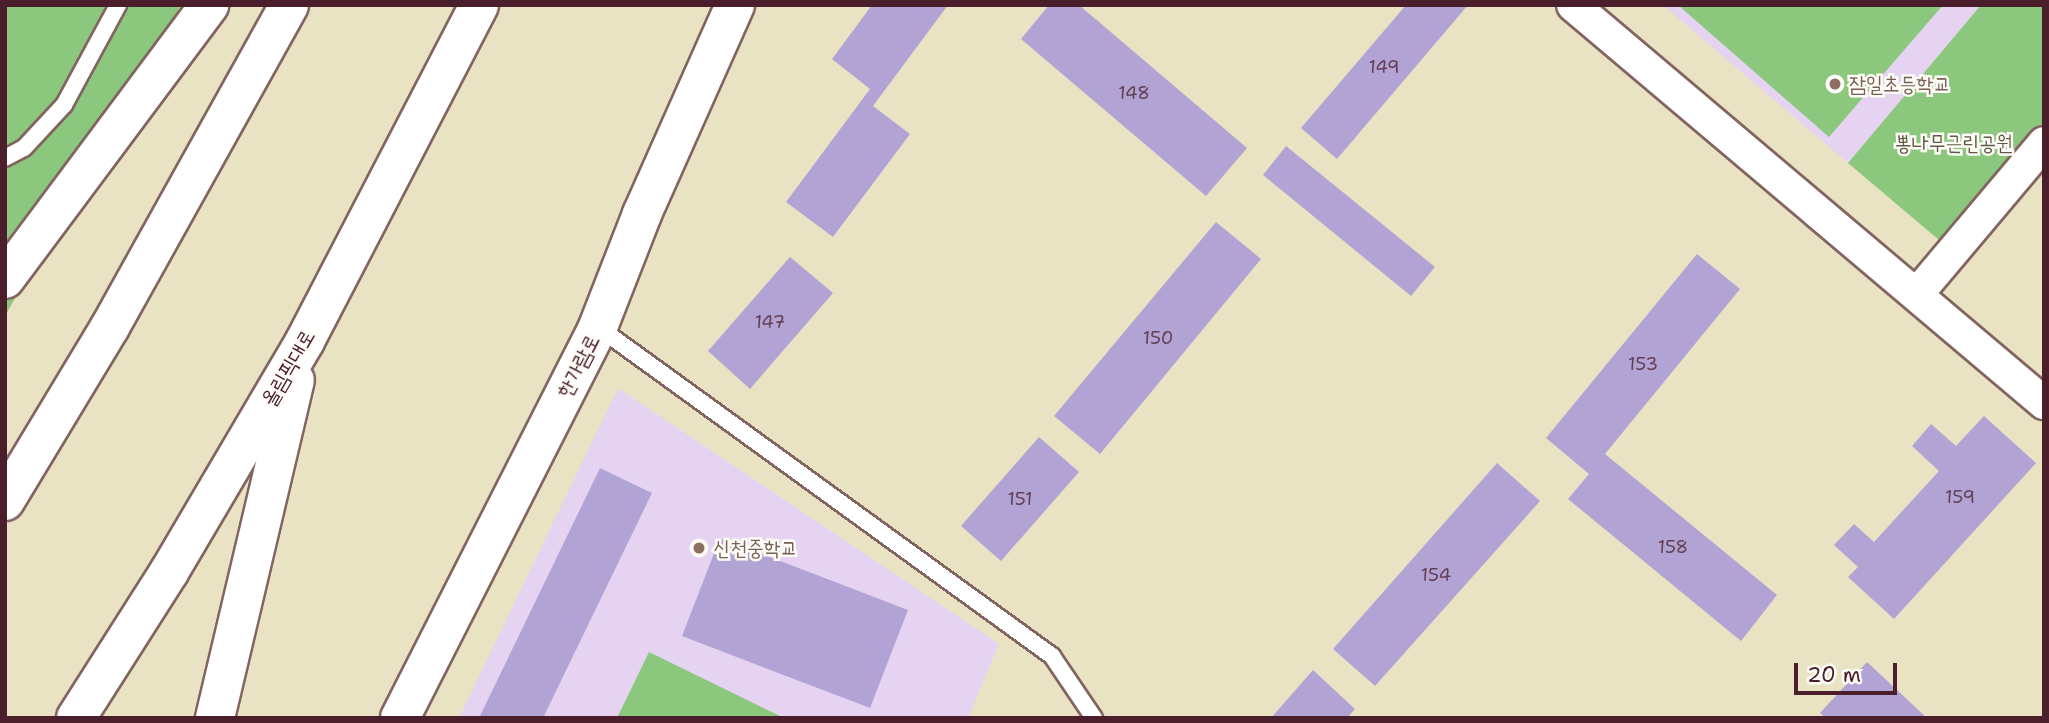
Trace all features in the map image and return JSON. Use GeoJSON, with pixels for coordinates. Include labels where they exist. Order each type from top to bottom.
{"type":"FeatureCollection","features":[{"type":"Feature","properties":{"kind":"main road"},"geometry":{"type":"LineString","coordinates":[[5,279],[209,5]]}},
{"type":"Feature","properties":{"kind":"main road"},"geometry":{"type":"LineString","coordinates":[[5,501],[110,327],[289,5]]}},
{"type":"Feature","properties":{"kind":"main road","name":"올림픽대로"},"geometry":{"type":"LineString","coordinates":[[76,718],[169,572],[305,341],[479,5]]}},
{"type":"Feature","properties":{"kind":"main road","name":"한가람로"},"geometry":{"type":"LineString","coordinates":[[400,718],[598,327],[642,214],[735,5]]}},
{"type":"Feature","properties":{"kind":"main road"},"geometry":{"type":"LineString","coordinates":[[215,718],[305,341]]}},
{"type":"Feature","properties":{"kind":"street"},"geometry":{"type":"LineString","coordinates":[[1573,5],[2044,403]]}},
{"type":"Feature","properties":{"kind":"street"},"geometry":{"type":"LineString","coordinates":[[1917,295],[2044,143]]}},
{"type":"Feature","properties":{"kind":"lane"},"geometry":{"type":"LineString","coordinates":[[5,158],[24,148],[64,105],[118,5]]}},
{"type":"Feature","properties":{"kind":"lane"},"geometry":{"type":"LineString","coordinates":[[598,327],[1052,656],[1094,718]]}},
{"type":"Feature","properties":{"kind":"shaded area","name":"잠일초등학교"},"geometry":{"type":"Polygon","coordinates":[[[1663,5],[1981,5],[1848,163],[1663,5]]]}},
{"type":"Feature","properties":{"kind":"shaded area","name":"신천중학교"},"geometry":{"type":"Polygon","coordinates":[[[618,388],[999,644],[968,718],[459,718],[618,388]]]}},
{"type":"Feature","properties":{"kind":"green space"},"geometry":{"type":"Polygon","coordinates":[[[5,5],[181,5],[5,316],[5,5]]]}},
{"type":"Feature","properties":{"kind":"green space","name":"잠일초등학교"},"geometry":{"type":"Polygon","coordinates":[[[1678,5],[1943,5],[1829,137],[1678,5]]]}},
{"type":"Feature","properties":{"kind":"green space","name":"뽕나무근린공원"},"geometry":{"type":"Polygon","coordinates":[[[1981,5],[2044,5],[2044,143],[1952,251],[1848,163],[1981,5]]]}},
{"type":"Feature","properties":{"kind":"green space"},"geometry":{"type":"Polygon","coordinates":[[[649,652],[784,718],[617,718],[649,652]]]}},
{"type":"Feature","properties":{"kind":"building"},"geometry":{"type":"Polygon","coordinates":[[[872,5],[948,5],[873,106],[910,134],[833,237],[786,202],[870,89],[832,59],[872,5]]]}},
{"type":"Feature","properties":{"kind":"building"},"geometry":{"type":"Polygon","coordinates":[[[1049,5],[1079,5],[1247,148],[1206,196],[1021,39],[1049,5]]]}},
{"type":"Feature","properties":{"kind":"building"},"geometry":{"type":"Polygon","coordinates":[[[1406,5],[1468,5],[1337,159],[1301,128],[1406,5]]]}},
{"type":"Feature","properties":{"kind":"building"},"geometry":{"type":"Polygon","coordinates":[[[1286,146],[1435,267],[1411,296],[1263,175],[1286,146]]]}},
{"type":"Feature","properties":{"kind":"building"},"geometry":{"type":"Polygon","coordinates":[[[1216,222],[1261,259],[1100,454],[1054,416],[1216,222]]]}},
{"type":"Feature","properties":{"kind":"building"},"geometry":{"type":"Polygon","coordinates":[[[1697,254],[1740,289],[1605,454],[1777,595],[1741,641],[1568,499],[1589,474],[1546,438],[1697,254]]]}},
{"type":"Feature","properties":{"kind":"building"},"geometry":{"type":"Polygon","coordinates":[[[790,257],[833,293],[750,389],[708,351],[790,257]]]}},
{"type":"Feature","properties":{"kind":"building"},"geometry":{"type":"Polygon","coordinates":[[[1984,416],[2036,463],[1894,619],[1848,577],[1858,567],[1834,545],[1854,524],[1874,542],[1939,471],[1912,446],[1931,424],[1956,446],[1984,416]]]}},
{"type":"Feature","properties":{"kind":"building"},"geometry":{"type":"Polygon","coordinates":[[[1039,437],[1079,472],[1001,561],[961,526],[1039,437]]]}},
{"type":"Feature","properties":{"kind":"building"},"geometry":{"type":"Polygon","coordinates":[[[1497,463],[1540,501],[1375,686],[1333,649],[1497,463]]]}},
{"type":"Feature","properties":{"kind":"building"},"geometry":{"type":"Polygon","coordinates":[[[600,468],[652,493],[543,718],[479,718],[600,468]]]}},
{"type":"Feature","properties":{"kind":"building"},"geometry":{"type":"Polygon","coordinates":[[[720,538],[908,610],[870,708],[682,636],[720,538]]]}},
{"type":"Feature","properties":{"kind":"building"},"geometry":{"type":"Polygon","coordinates":[[[1867,662],[1927,718],[1826,718],[1820,713],[1867,662]]]}},
{"type":"Feature","properties":{"kind":"building"},"geometry":{"type":"Polygon","coordinates":[[[1313,670],[1355,709],[1347,718],[1271,718],[1313,670]]]}},
{"type":"Feature","properties":{"kind":"place","name":"잠일초등학교"},"geometry":{"type":"Point","coordinates":[1835,84]}},
{"type":"Feature","properties":{"kind":"place","name":"신천중학교"},"geometry":{"type":"Point","coordinates":[699,548]}}]}
